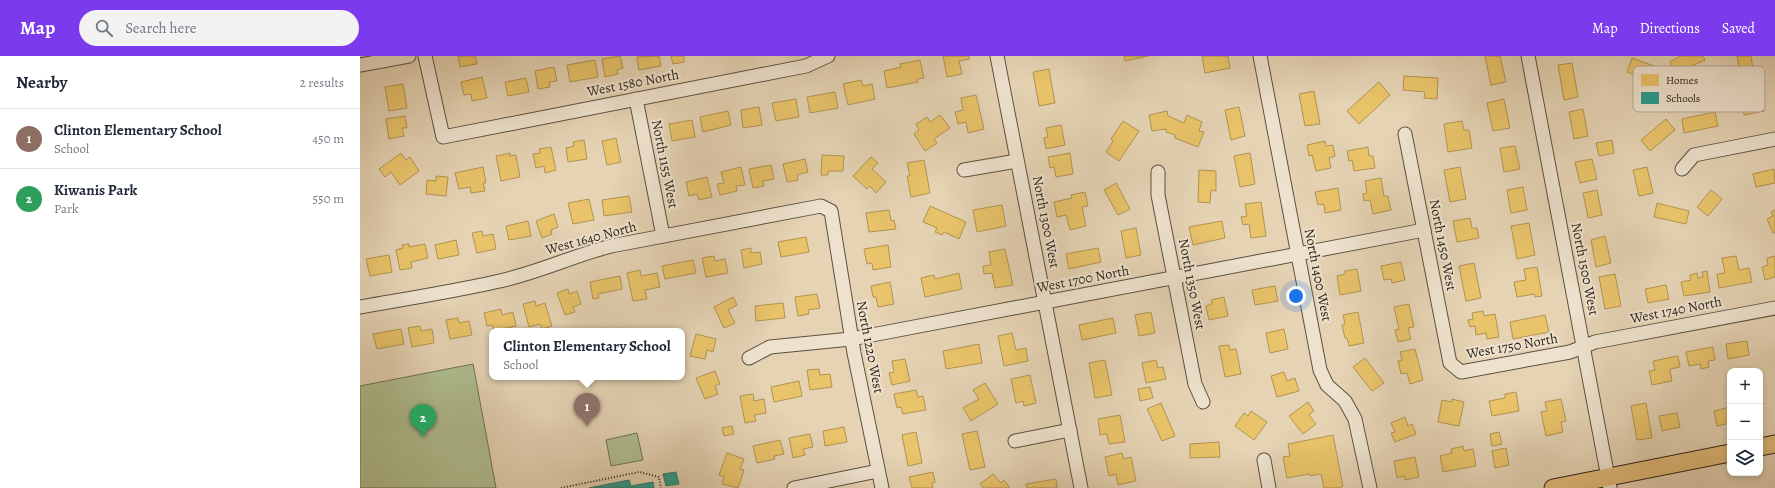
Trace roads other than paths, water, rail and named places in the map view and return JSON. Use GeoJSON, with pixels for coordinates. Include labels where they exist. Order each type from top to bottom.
{"type":"FeatureCollection","features":[{"type":"Feature","properties":{"kind":"main road"},"geometry":{"type":"LineString","coordinates":[[1763,446],[1775,444]]}},
{"type":"Feature","properties":{"kind":"main road"},"geometry":{"type":"LineString","coordinates":[[1552,488],[1609,482],[1727,454]]}},
{"type":"Feature","properties":{"kind":"street"},"geometry":{"type":"LineString","coordinates":[[360,65],[409,56]]}},
{"type":"Feature","properties":{"kind":"street","name":"West 1580 North"},"geometry":{"type":"LineString","coordinates":[[425,56],[443,137],[636,99],[828,56]]}},
{"type":"Feature","properties":{"kind":"street","name":"North 1300 West"},"geometry":{"type":"LineString","coordinates":[[997,56],[1081,488]]}},
{"type":"Feature","properties":{"kind":"street","name":"North 1400 West"},"geometry":{"type":"LineString","coordinates":[[1260,56],[1320,370],[1326,385],[1345,401],[1355,419],[1370,488]]}},
{"type":"Feature","properties":{"kind":"street","name":"North 1500 West"},"geometry":{"type":"LineString","coordinates":[[1528,56],[1609,482]]}},
{"type":"Feature","properties":{"kind":"street","name":"North 1155 West"},"geometry":{"type":"LineString","coordinates":[[636,99],[663,236]]}},
{"type":"Feature","properties":{"kind":"street","name":"North 1450 West"},"geometry":{"type":"LineString","coordinates":[[1405,134],[1450,363]]}},
{"type":"Feature","properties":{"kind":"street"},"geometry":{"type":"LineString","coordinates":[[1682,169],[1694,155],[1775,139]]}},
{"type":"Feature","properties":{"kind":"street"},"geometry":{"type":"LineString","coordinates":[[964,170],[1017,161]]}},
{"type":"Feature","properties":{"kind":"street","name":"North 1350 West"},"geometry":{"type":"LineString","coordinates":[[1158,172],[1158,195],[1174,278],[1195,384],[1203,402]]}},
{"type":"Feature","properties":{"kind":"street","name":"West 1640 North"},"geometry":{"type":"LineString","coordinates":[[360,307],[496,282],[528,273],[580,254],[611,246],[821,206],[831,211]]}},
{"type":"Feature","properties":{"kind":"street","name":"North 1220 West"},"geometry":{"type":"LineString","coordinates":[[831,211],[851,339],[882,488]]}},
{"type":"Feature","properties":{"kind":"street","name":"West 1700 North"},"geometry":{"type":"LineString","coordinates":[[749,358],[770,347],[851,339],[1424,230]]}},
{"type":"Feature","properties":{"kind":"street","name":"West 1740 North"},"geometry":{"type":"LineString","coordinates":[[1583,347],[1595,342],[1775,308]]}},
{"type":"Feature","properties":{"kind":"street","name":"West 1750 North"},"geometry":{"type":"LineString","coordinates":[[1450,363],[1461,372],[1570,352],[1583,347]]}},
{"type":"Feature","properties":{"kind":"street"},"geometry":{"type":"LineString","coordinates":[[1015,441],[1070,430]]}},
{"type":"Feature","properties":{"kind":"street"},"geometry":{"type":"LineString","coordinates":[[1264,460],[1269,488]]}},
{"type":"Feature","properties":{"kind":"street"},"geometry":{"type":"LineString","coordinates":[[794,488],[878,471]]}},
{"type":"Feature","properties":{"kind":"place","name":"Clinton Elementary School"},"geometry":{"type":"Point","coordinates":[587,426]}},
{"type":"Feature","properties":{"kind":"place","name":"Kiwanis Park"},"geometry":{"type":"Point","coordinates":[423,437]}}]}
